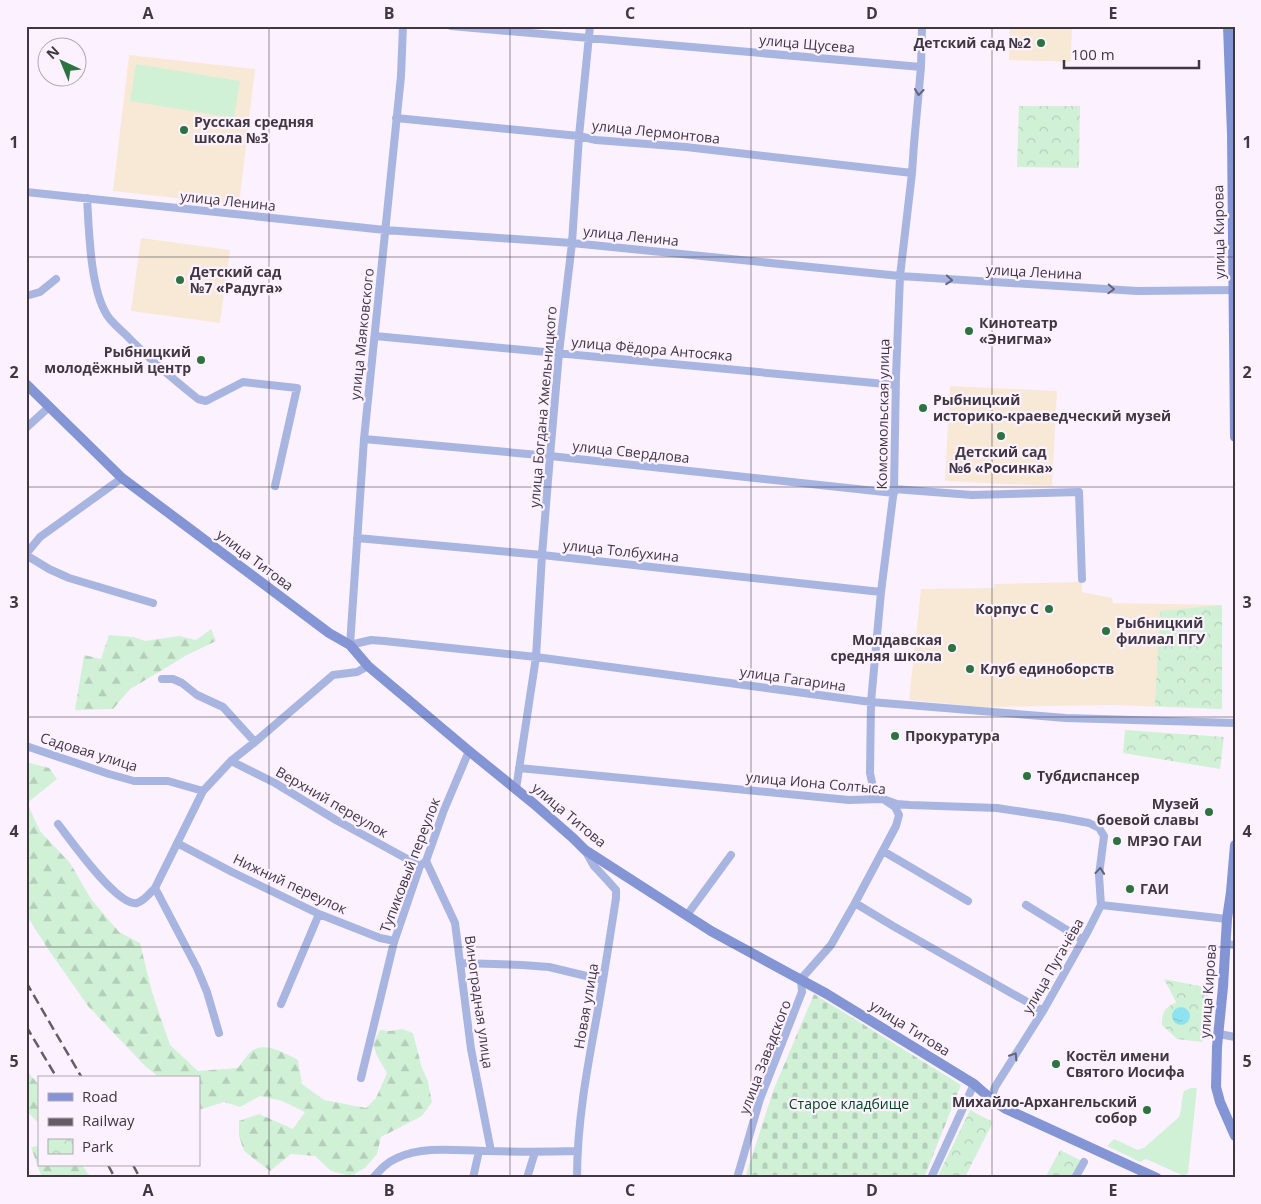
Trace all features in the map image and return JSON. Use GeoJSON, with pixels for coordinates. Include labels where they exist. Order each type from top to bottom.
{"type":"FeatureCollection","features":[{"type":"Feature","properties":{"kind":"street","name":"улица Маяковского"},"geometry":{"type":"LineString","coordinates":[[350,645],[364,439],[401,76],[403,26]]}},
{"type":"Feature","properties":{"kind":"street","name":"улица Щусева"},"geometry":{"type":"LineString","coordinates":[[451,26],[921,67]]}},
{"type":"Feature","properties":{"kind":"street","name":"улица Богдана Хмельницкого"},"geometry":{"type":"LineString","coordinates":[[516,789],[536,657],[550,456],[559,353],[572,243],[590,26]]}},
{"type":"Feature","properties":{"kind":"street","name":"Комсомольская улица"},"geometry":{"type":"LineString","coordinates":[[883,799],[873,788],[870,773],[871,702],[881,592],[894,491],[900,276],[912,173],[921,67],[922,26]]}},
{"type":"Feature","properties":{"kind":"street","name":"улица Кирова"},"geometry":{"type":"LineString","coordinates":[[1228,26],[1232,134],[1235,437]]}},
{"type":"Feature","properties":{"kind":"street","name":"улица Лермонтова"},"geometry":{"type":"LineString","coordinates":[[396,118],[580,136],[596,140],[686,147],[912,173]]}},
{"type":"Feature","properties":{"kind":"street","name":"улица Ленина"},"geometry":{"type":"LineString","coordinates":[[26,192],[385,230],[572,243],[900,276],[1137,291],[1234,289]]}},
{"type":"Feature","properties":{"kind":"street"},"geometry":{"type":"LineString","coordinates":[[87,198],[93,266],[98,292],[107,316],[148,357],[198,399],[206,401],[243,382],[297,388],[275,486]]}},
{"type":"Feature","properties":{"kind":"street"},"geometry":{"type":"LineString","coordinates":[[26,296],[40,292],[56,279]]}},
{"type":"Feature","properties":{"kind":"street","name":"улица Фёдора Антосяка"},"geometry":{"type":"LineString","coordinates":[[375,336],[896,385]]}},
{"type":"Feature","properties":{"kind":"street","name":"улица Титова"},"geometry":{"type":"LineString","coordinates":[[26,384],[122,478],[329,633],[350,645],[368,666],[469,752],[516,789],[585,850],[711,931],[828,994],[974,1084],[1006,1109],[1157,1178]]}},
{"type":"Feature","properties":{"kind":"street"},"geometry":{"type":"LineString","coordinates":[[26,428],[49,406]]}},
{"type":"Feature","properties":{"kind":"street","name":"улица Свердлова"},"geometry":{"type":"LineString","coordinates":[[364,439],[894,491],[972,495],[1079,492],[1082,579]]}},
{"type":"Feature","properties":{"kind":"street"},"geometry":{"type":"LineString","coordinates":[[122,478],[40,537],[26,554],[49,570],[69,578],[153,603]]}},
{"type":"Feature","properties":{"kind":"street","name":"улица Толбухина"},"geometry":{"type":"LineString","coordinates":[[357,538],[542,555],[881,592]]}},
{"type":"Feature","properties":{"kind":"street","name":"улица Гагарина"},"geometry":{"type":"LineString","coordinates":[[350,645],[377,640],[536,657],[871,702],[1066,718],[1235,723]]}},
{"type":"Feature","properties":{"kind":"street"},"geometry":{"type":"LineString","coordinates":[[58,824],[101,879],[122,897],[130,902],[137,903],[155,888],[203,791],[231,761],[333,675],[358,672],[368,666]]}},
{"type":"Feature","properties":{"kind":"street"},"geometry":{"type":"LineString","coordinates":[[162,679],[173,679],[182,683],[197,695],[223,707],[255,742]]}},
{"type":"Feature","properties":{"kind":"street","name":"Садовая улица"},"geometry":{"type":"LineString","coordinates":[[26,746],[134,781],[168,781],[203,791]]}},
{"type":"Feature","properties":{"kind":"street","name":"Тупиковый переулок"},"geometry":{"type":"LineString","coordinates":[[361,1078],[394,942],[423,863],[469,752]]}},
{"type":"Feature","properties":{"kind":"street","name":"Верхний переулок"},"geometry":{"type":"LineString","coordinates":[[231,761],[275,783],[336,820],[423,863]]}},
{"type":"Feature","properties":{"kind":"street","name":"улица Иона Солтыса"},"geometry":{"type":"LineString","coordinates":[[519,768],[849,800],[883,799],[897,804],[997,808],[1089,823],[1100,828],[1104,836],[1099,875],[1101,906]]}},
{"type":"Feature","properties":{"kind":"street"},"geometry":{"type":"LineString","coordinates":[[883,799],[895,808],[899,815]]}},
{"type":"Feature","properties":{"kind":"street"},"geometry":{"type":"LineString","coordinates":[[801,979],[831,945],[896,826],[899,815],[910,805]]}},
{"type":"Feature","properties":{"kind":"street","name":"Нижний переулок"},"geometry":{"type":"LineString","coordinates":[[177,843],[319,914],[394,942]]}},
{"type":"Feature","properties":{"kind":"street","name":"улица Кирова"},"geometry":{"type":"LineString","coordinates":[[1235,845],[1233,892],[1227,919],[1230,944],[1219,1034],[1216,1087],[1220,1102],[1235,1136]]}},
{"type":"Feature","properties":{"kind":"street","name":"Новая улица"},"geometry":{"type":"LineString","coordinates":[[577,1178],[577,1151],[586,1075],[616,898],[616,890],[594,866],[585,850]]}},
{"type":"Feature","properties":{"kind":"street"},"geometry":{"type":"LineString","coordinates":[[882,851],[968,901]]}},
{"type":"Feature","properties":{"kind":"street"},"geometry":{"type":"LineString","coordinates":[[687,915],[731,855]]}},
{"type":"Feature","properties":{"kind":"street","name":"Виноградная улица"},"geometry":{"type":"LineString","coordinates":[[423,863],[455,923],[471,1049],[491,1151]]}},
{"type":"Feature","properties":{"kind":"street"},"geometry":{"type":"LineString","coordinates":[[155,888],[197,968],[207,992],[219,1033]]}},
{"type":"Feature","properties":{"kind":"street"},"geometry":{"type":"LineString","coordinates":[[855,903],[1043,1011]]}},
{"type":"Feature","properties":{"kind":"street"},"geometry":{"type":"LineString","coordinates":[[1026,905],[1083,940]]}},
{"type":"Feature","properties":{"kind":"street"},"geometry":{"type":"LineString","coordinates":[[1101,906],[1227,919]]}},
{"type":"Feature","properties":{"kind":"street","name":"улица Пугачёва"},"geometry":{"type":"LineString","coordinates":[[991,1099],[995,1087],[1043,1011],[1101,906]]}},
{"type":"Feature","properties":{"kind":"street"},"geometry":{"type":"LineString","coordinates":[[281,1004],[319,914]]}},
{"type":"Feature","properties":{"kind":"street"},"geometry":{"type":"LineString","coordinates":[[460,963],[549,967],[603,980]]}},
{"type":"Feature","properties":{"kind":"street","name":"улица Завадского"},"geometry":{"type":"LineString","coordinates":[[737,1178],[760,1099],[802,992],[801,979]]}},
{"type":"Feature","properties":{"kind":"street"},"geometry":{"type":"LineString","coordinates":[[1219,1034],[1235,1037]]}},
{"type":"Feature","properties":{"kind":"street"},"geometry":{"type":"LineString","coordinates":[[931,1178],[974,1084]]}},
{"type":"Feature","properties":{"kind":"street"},"geometry":{"type":"LineString","coordinates":[[373,1178],[397,1158],[420,1151],[577,1151]]}},
{"type":"Feature","properties":{"kind":"street"},"geometry":{"type":"LineString","coordinates":[[474,1178],[479,1151]]}},
{"type":"Feature","properties":{"kind":"street"},"geometry":{"type":"LineString","coordinates":[[527,1178],[535,1152]]}},
{"type":"Feature","properties":{"kind":"street"},"geometry":{"type":"LineString","coordinates":[[1075,1178],[1084,1162]]}},
{"type":"Feature","properties":{"kind":"shaded area","name":"Детский сад №2"},"geometry":{"type":"Polygon","coordinates":[[[1010,26],[1072,26],[1071,62],[1009,60],[1010,26]]]}},
{"type":"Feature","properties":{"kind":"shaded area","name":"Русская средняя школа №3"},"geometry":{"type":"Polygon","coordinates":[[[129,55],[255,69],[239,205],[113,191],[129,55]]]}},
{"type":"Feature","properties":{"kind":"shaded area","name":"Детский сад №7 «Радуга»"},"geometry":{"type":"Polygon","coordinates":[[[141,238],[230,250],[220,323],[131,311],[141,238]]]}},
{"type":"Feature","properties":{"kind":"shaded area","name":"Детский сад №6 «Росинка»"},"geometry":{"type":"Polygon","coordinates":[[[950,386],[1057,391],[1052,486],[945,481],[950,386]]]}},
{"type":"Feature","properties":{"kind":"shaded area","name":"Рыбницкий филиал ПГУ"},"geometry":{"type":"Polygon","coordinates":[[[1082,582],[1082,592],[1112,598],[1113,603],[1222,605],[1222,709],[1112,705],[984,707],[909,700],[921,589],[994,588],[994,584],[1082,582]]]}},
{"type":"Feature","properties":{"kind":"green space"},"geometry":{"type":"Polygon","coordinates":[[[136,64],[240,81],[234,118],[130,101],[136,64]]]}},
{"type":"Feature","properties":{"kind":"green space"},"geometry":{"type":"Polygon","coordinates":[[[1019,106],[1080,106],[1079,168],[1017,167],[1019,106]]]}},
{"type":"Feature","properties":{"kind":"green space"},"geometry":{"type":"Polygon","coordinates":[[[1222,605],[1222,709],[1155,706],[1160,611],[1222,605]]]}},
{"type":"Feature","properties":{"kind":"green space"},"geometry":{"type":"Polygon","coordinates":[[[211,629],[216,641],[185,656],[130,689],[113,709],[75,710],[84,655],[101,659],[109,635],[134,637],[145,641],[179,636],[196,640],[211,629]]]}},
{"type":"Feature","properties":{"kind":"green space"},"geometry":{"type":"Polygon","coordinates":[[[1125,730],[1224,737],[1220,769],[1123,753],[1125,730]]]}},
{"type":"Feature","properties":{"kind":"green space"},"geometry":{"type":"Polygon","coordinates":[[[26,762],[49,768],[57,779],[27,803],[40,831],[70,863],[91,899],[119,932],[140,943],[152,992],[170,1045],[198,1071],[238,1068],[253,1050],[264,1047],[270,1048],[298,1060],[302,1084],[324,1100],[366,1108],[376,1098],[387,1073],[377,1056],[373,1044],[380,1030],[402,1029],[413,1033],[432,1102],[422,1116],[381,1137],[377,1154],[365,1168],[351,1176],[331,1171],[315,1156],[291,1154],[270,1171],[244,1151],[239,1136],[239,1121],[259,1114],[293,1129],[305,1112],[282,1101],[260,1096],[240,1107],[224,1102],[200,1110],[200,1076],[158,1076],[145,1066],[88,1006],[26,914],[26,762]]]}},
{"type":"Feature","properties":{"kind":"green space"},"geometry":{"type":"Polygon","coordinates":[[[1164,979],[1209,988],[1202,1042],[1177,1039],[1162,1025],[1164,1011],[1176,1002],[1164,979]]]}},
{"type":"Feature","properties":{"kind":"green space","name":"Старое кладбище"},"geometry":{"type":"Polygon","coordinates":[[[814,994],[961,1085],[924,1178],[745,1178],[773,1091],[814,994]]]}},
{"type":"Feature","properties":{"kind":"green space"},"geometry":{"type":"Polygon","coordinates":[[[26,1070],[38,1084],[38,1122],[26,1111],[26,1070]]]}},
{"type":"Feature","properties":{"kind":"green space"},"geometry":{"type":"Polygon","coordinates":[[[1197,1088],[1188,1173],[1184,1176],[1146,1159],[1140,1162],[1107,1146],[1114,1139],[1138,1150],[1145,1147],[1179,1117],[1184,1091],[1197,1088]]]}},
{"type":"Feature","properties":{"kind":"green space"},"geometry":{"type":"Polygon","coordinates":[[[970,1110],[993,1122],[965,1177],[967,1178],[937,1178],[970,1110]]]}},
{"type":"Feature","properties":{"kind":"green space"},"geometry":{"type":"Polygon","coordinates":[[[38,1146],[38,1166],[83,1166],[93,1178],[42,1178],[31,1147],[38,1146]]]}},
{"type":"Feature","properties":{"kind":"green space"},"geometry":{"type":"Polygon","coordinates":[[[1060,1150],[1084,1162],[1075,1178],[1045,1178],[1060,1150]]]}},
{"type":"Feature","properties":{"kind":"water"},"geometry":{"type":"Polygon","coordinates":[[[1181,1007],[1187,1010],[1190,1016],[1187,1022],[1181,1025],[1175,1022],[1172,1016],[1175,1010],[1181,1007]]]}},
{"type":"Feature","properties":{"kind":"railway"},"geometry":{"type":"LineString","coordinates":[[26,982],[81,1076]]}},
{"type":"Feature","properties":{"kind":"railway"},"geometry":{"type":"LineString","coordinates":[[26,1026],[56,1076]]}},
{"type":"Feature","properties":{"kind":"railway"},"geometry":{"type":"LineString","coordinates":[[109,1166],[115,1178]]}},
{"type":"Feature","properties":{"kind":"railway"},"geometry":{"type":"LineString","coordinates":[[134,1166],[140,1178]]}},
{"type":"Feature","properties":{"kind":"place","name":"Детский сад №2"},"geometry":{"type":"Point","coordinates":[1041,43]}},
{"type":"Feature","properties":{"kind":"place","name":"Русская средняя школа №3"},"geometry":{"type":"Point","coordinates":[184,130]}},
{"type":"Feature","properties":{"kind":"place","name":"Детский сад №7 «Радуга»"},"geometry":{"type":"Point","coordinates":[180,280]}},
{"type":"Feature","properties":{"kind":"place","name":"Кинотеатр «Энигма»"},"geometry":{"type":"Point","coordinates":[969,331]}},
{"type":"Feature","properties":{"kind":"place","name":"Рыбницкий молодёжный центр"},"geometry":{"type":"Point","coordinates":[201,360]}},
{"type":"Feature","properties":{"kind":"place","name":"Рыбницкий историко-краеведческий музей"},"geometry":{"type":"Point","coordinates":[923,408]}},
{"type":"Feature","properties":{"kind":"place","name":"Детский сад №6 «Росинка»"},"geometry":{"type":"Point","coordinates":[1001,436]}},
{"type":"Feature","properties":{"kind":"place","name":"Корпус С"},"geometry":{"type":"Point","coordinates":[1049,609]}},
{"type":"Feature","properties":{"kind":"place","name":"Рыбницкий филиал ПГУ"},"geometry":{"type":"Point","coordinates":[1106,631]}},
{"type":"Feature","properties":{"kind":"place","name":"Молдавская средняя школа"},"geometry":{"type":"Point","coordinates":[952,648]}},
{"type":"Feature","properties":{"kind":"place","name":"Клуб единоборств"},"geometry":{"type":"Point","coordinates":[970,669]}},
{"type":"Feature","properties":{"kind":"place","name":"Прокуратура"},"geometry":{"type":"Point","coordinates":[895,736]}},
{"type":"Feature","properties":{"kind":"place","name":"Тубдиспансер"},"geometry":{"type":"Point","coordinates":[1027,776]}},
{"type":"Feature","properties":{"kind":"place","name":"Музей боевой славы"},"geometry":{"type":"Point","coordinates":[1209,812]}},
{"type":"Feature","properties":{"kind":"place","name":"МРЭО ГАИ"},"geometry":{"type":"Point","coordinates":[1117,841]}},
{"type":"Feature","properties":{"kind":"place","name":"ГАИ"},"geometry":{"type":"Point","coordinates":[1130,889]}},
{"type":"Feature","properties":{"kind":"place","name":"Костёл имени Святого Иосифа"},"geometry":{"type":"Point","coordinates":[1056,1064]}},
{"type":"Feature","properties":{"kind":"place","name":"Михайло-Архангельский собор"},"geometry":{"type":"Point","coordinates":[1147,1110]}}]}
